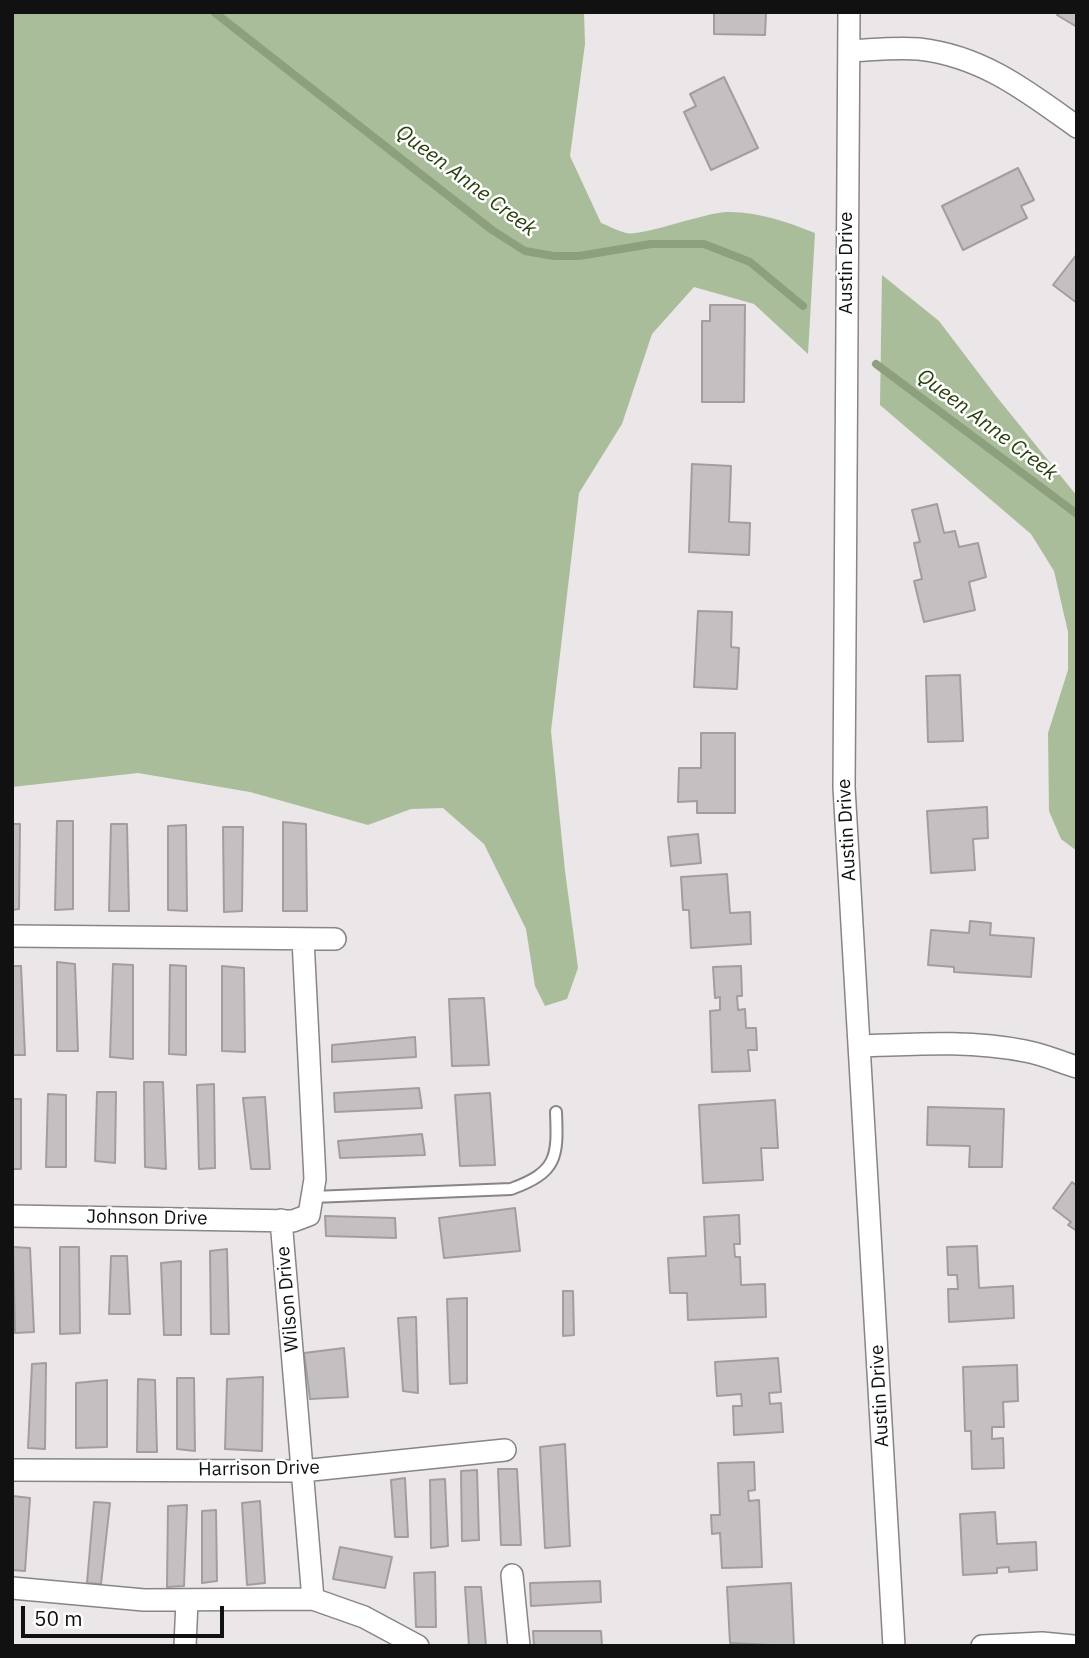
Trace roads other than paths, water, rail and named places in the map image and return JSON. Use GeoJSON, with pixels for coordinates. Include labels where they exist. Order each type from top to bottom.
{"type":"FeatureCollection","features":[{"type":"Feature","properties":{"kind":"street","name":"Austin Drive"},"geometry":{"type":"LineString","coordinates":[[849,12],[844,787],[894,1646]]}},
{"type":"Feature","properties":{"kind":"street"},"geometry":{"type":"LineString","coordinates":[[849,51],[916,49],[945,53],[982,65],[1009,80],[1077,127]]}},
{"type":"Feature","properties":{"kind":"street"},"geometry":{"type":"LineString","coordinates":[[12,936],[335,939]]}},
{"type":"Feature","properties":{"kind":"street"},"geometry":{"type":"LineString","coordinates":[[303,939],[313,1197]]}},
{"type":"Feature","properties":{"kind":"street"},"geometry":{"type":"LineString","coordinates":[[859,1046],[938,1043],[999,1046],[1077,1067]]}},
{"type":"Feature","properties":{"kind":"street","name":"Wilson Drive"},"geometry":{"type":"LineString","coordinates":[[313,1197],[309,1216],[293,1221],[281,1220],[313,1599]]}},
{"type":"Feature","properties":{"kind":"street","name":"Johnson Drive"},"geometry":{"type":"LineString","coordinates":[[12,1216],[281,1220]]}},
{"type":"Feature","properties":{"kind":"street","name":"Harrison Drive"},"geometry":{"type":"LineString","coordinates":[[12,1470],[302,1471],[505,1450]]}},
{"type":"Feature","properties":{"kind":"street"},"geometry":{"type":"LineString","coordinates":[[512,1576],[519,1646]]}},
{"type":"Feature","properties":{"kind":"street"},"geometry":{"type":"LineString","coordinates":[[12,1587],[144,1600],[313,1599],[364,1617],[418,1646]]}},
{"type":"Feature","properties":{"kind":"street"},"geometry":{"type":"LineString","coordinates":[[185,1646],[187,1601]]}},
{"type":"Feature","properties":{"kind":"street"},"geometry":{"type":"LineString","coordinates":[[982,1646],[1042,1643],[1073,1646]]}},
{"type":"Feature","properties":{"kind":"lane"},"geometry":{"type":"LineString","coordinates":[[313,1197],[511,1189],[529,1183],[548,1169],[558,1148],[556,1112]]}},
{"type":"Feature","properties":{"kind":"waterway","name":"Queen Anne Creek"},"geometry":{"type":"LineString","coordinates":[[214,12],[492,230],[525,251],[554,256],[579,256],[651,244],[704,244],[750,262],[803,306]]}},
{"type":"Feature","properties":{"kind":"waterway","name":"Queen Anne Creek"},"geometry":{"type":"LineString","coordinates":[[876,364],[1077,514]]}}]}
